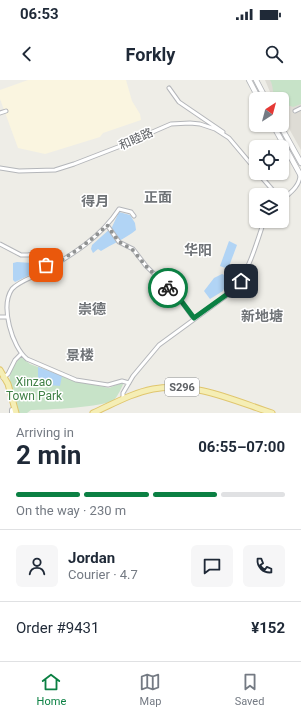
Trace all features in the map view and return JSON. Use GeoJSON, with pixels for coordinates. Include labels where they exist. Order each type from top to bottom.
{"type":"FeatureCollection","features":[{"type":"Feature","properties":{"kind":"main road"},"geometry":{"type":"LineString","coordinates":[[249,80],[255,92]]}},
{"type":"Feature","properties":{"kind":"main road"},"geometry":{"type":"LineString","coordinates":[[256,80],[262,92]]}},
{"type":"Feature","properties":{"kind":"main road"},"geometry":{"type":"LineString","coordinates":[[277,132],[301,175]]}},
{"type":"Feature","properties":{"kind":"main road"},"geometry":{"type":"LineString","coordinates":[[284,132],[301,163]]}},
{"type":"Feature","properties":{"kind":"main road"},"geometry":{"type":"LineString","coordinates":[[0,370],[13,412]]}},
{"type":"Feature","properties":{"kind":"main road","name":"S296"},"geometry":{"type":"LineString","coordinates":[[93,413],[123,399],[153,389],[170,386],[204,391],[272,413]]}},
{"type":"Feature","properties":{"kind":"street"},"geometry":{"type":"LineString","coordinates":[[170,88],[179,102],[217,127],[229,138]]}},
{"type":"Feature","properties":{"kind":"street"},"geometry":{"type":"LineString","coordinates":[[295,111],[301,108]]}},
{"type":"Feature","properties":{"kind":"street"},"geometry":{"type":"LineString","coordinates":[[0,113],[6,111]]}},
{"type":"Feature","properties":{"kind":"street","name":"和睦路"},"geometry":{"type":"LineString","coordinates":[[0,168],[19,171],[55,170],[118,147],[171,124],[190,122],[215,129],[229,138],[249,162]]}},
{"type":"Feature","properties":{"kind":"street"},"geometry":{"type":"LineString","coordinates":[[289,194],[300,180],[301,175]]}},
{"type":"Feature","properties":{"kind":"street"},"geometry":{"type":"LineString","coordinates":[[264,180],[271,188]]}},
{"type":"Feature","properties":{"kind":"street"},"geometry":{"type":"LineString","coordinates":[[294,189],[301,187]]}},
{"type":"Feature","properties":{"kind":"street"},"geometry":{"type":"LineString","coordinates":[[129,383],[122,381],[108,385],[76,380],[27,359],[21,354],[14,340],[6,317],[8,297],[11,290],[16,285],[48,269],[93,239],[107,225],[119,209],[131,212],[134,216]]}},
{"type":"Feature","properties":{"kind":"street"},"geometry":{"type":"LineString","coordinates":[[107,225],[119,242],[132,249],[146,266],[179,298],[194,318]]}},
{"type":"Feature","properties":{"kind":"street"},"geometry":{"type":"LineString","coordinates":[[123,399],[123,393],[133,376],[159,345],[233,290],[241,281],[261,228]]}},
{"type":"Feature","properties":{"kind":"street"},"geometry":{"type":"LineString","coordinates":[[0,244],[21,255],[38,253],[48,269]]}},
{"type":"Feature","properties":{"kind":"street"},"geometry":{"type":"LineString","coordinates":[[0,317],[6,317]]}},
{"type":"Feature","properties":{"kind":"street"},"geometry":{"type":"LineString","coordinates":[[2,377],[8,374],[15,360],[21,354]]}},
{"type":"Feature","properties":{"kind":"shaded area"},"geometry":{"type":"Polygon","coordinates":[[[28,80],[126,80],[132,101],[140,114],[141,120],[103,133],[100,137],[45,154],[18,148],[0,99],[0,90],[28,80]]]}},
{"type":"Feature","properties":{"kind":"shaded area"},"geometry":{"type":"Polygon","coordinates":[[[265,80],[301,80],[301,150],[289,129],[289,92],[270,92],[265,80]]]}},
{"type":"Feature","properties":{"kind":"green space"},"geometry":{"type":"Polygon","coordinates":[[[270,80],[301,80],[301,104],[293,107],[289,106],[289,92],[273,92],[270,80]]]}},
{"type":"Feature","properties":{"kind":"green space","name":"Xinzao Town Park"},"geometry":{"type":"Polygon","coordinates":[[[21,357],[30,364],[75,381],[109,388],[124,382],[114,400],[99,405],[31,410],[27,413],[17,413],[11,390],[10,377],[15,364],[21,357]]]}},
{"type":"Feature","properties":{"kind":"water"},"geometry":{"type":"Polygon","coordinates":[[[119,212],[130,215],[135,223],[136,230],[101,251],[98,249],[93,253],[91,249],[92,245],[112,227],[119,212]]]}},
{"type":"Feature","properties":{"kind":"water"},"geometry":{"type":"Polygon","coordinates":[[[229,241],[237,245],[228,269],[220,266],[229,241]]]}},
{"type":"Feature","properties":{"kind":"water"},"geometry":{"type":"Polygon","coordinates":[[[13,263],[32,263],[36,272],[15,282],[13,280],[13,263]]]}},
{"type":"Feature","properties":{"kind":"water"},"geometry":{"type":"Polygon","coordinates":[[[222,274],[229,277],[223,291],[210,299],[204,291],[214,278],[222,274]]]}},
{"type":"Feature","properties":{"kind":"water"},"geometry":{"type":"Polygon","coordinates":[[[38,367],[62,376],[60,386],[38,384],[38,367]]]}},
{"type":"Feature","properties":{"kind":"way so far"},"geometry":{"type":"LineString","coordinates":[[46,265],[48,269],[71,254],[93,239],[107,225],[119,242],[132,249],[146,266],[168,288]]}},
{"type":"Feature","properties":{"kind":"district","name":"正面"},"geometry":{"type":"Point","coordinates":[158,197]}},
{"type":"Feature","properties":{"kind":"district","name":"得月"},"geometry":{"type":"Point","coordinates":[95,201]}},
{"type":"Feature","properties":{"kind":"district","name":"华阳"},"geometry":{"type":"Point","coordinates":[198,250]}},
{"type":"Feature","properties":{"kind":"district","name":"崇德"},"geometry":{"type":"Point","coordinates":[92,309]}},
{"type":"Feature","properties":{"kind":"district","name":"新地塘"},"geometry":{"type":"Point","coordinates":[262,316]}},
{"type":"Feature","properties":{"kind":"district","name":"景楼"},"geometry":{"type":"Point","coordinates":[80,355]}},
{"type":"Feature","properties":{"kind":"route"},"geometry":{"type":"LineString","coordinates":[[168,288],[179,298],[194,318],[233,290],[241,281]]}}]}
